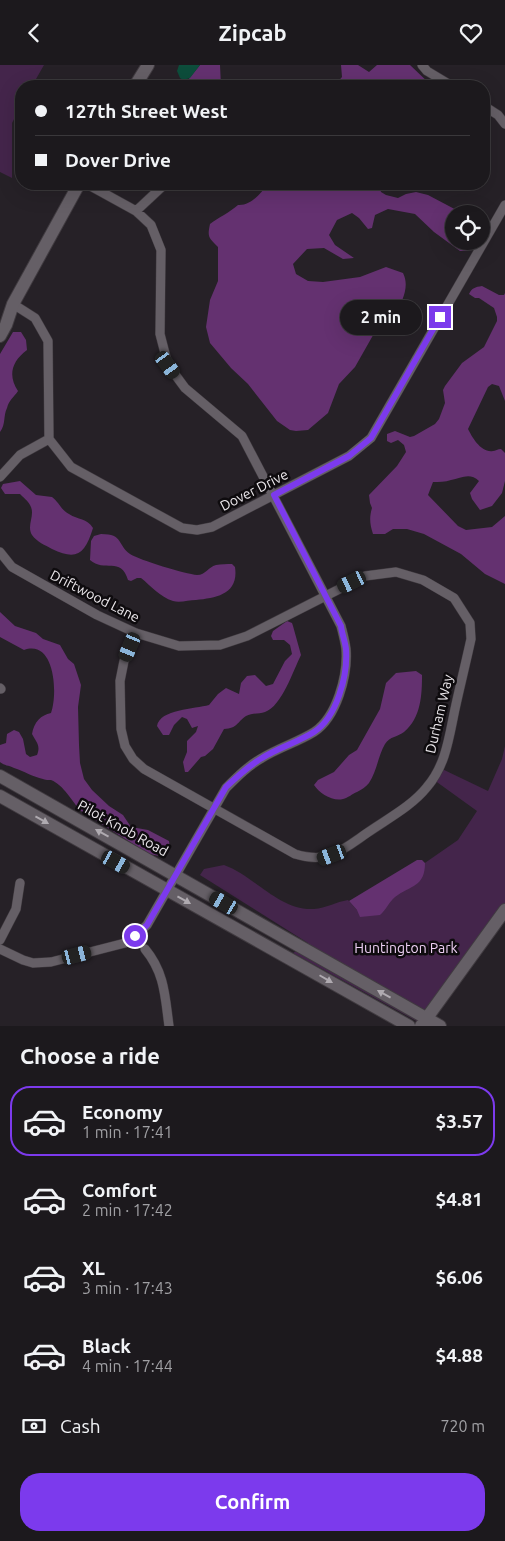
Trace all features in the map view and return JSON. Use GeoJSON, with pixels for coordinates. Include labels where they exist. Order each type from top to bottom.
{"type":"FeatureCollection","features":[{"type":"Feature","properties":{"kind":"main road"},"geometry":{"type":"LineString","coordinates":[[139,80],[148,65]]}},
{"type":"Feature","properties":{"kind":"main road"},"geometry":{"type":"LineString","coordinates":[[0,336],[13,304],[76,190]]}},
{"type":"Feature","properties":{"kind":"main road"},"geometry":{"type":"LineString","coordinates":[[0,318],[13,304]]}},
{"type":"Feature","properties":{"kind":"main road","name":"Pilot Knob Road"},"geometry":{"type":"LineString","coordinates":[[0,776],[175,874],[424,1022],[440,1026]]}},
{"type":"Feature","properties":{"kind":"main road"},"geometry":{"type":"LineString","coordinates":[[0,796],[409,1026]]}},
{"type":"Feature","properties":{"kind":"main road"},"geometry":{"type":"LineString","coordinates":[[424,1022],[505,910]]}},
{"type":"Feature","properties":{"kind":"street"},"geometry":{"type":"LineString","coordinates":[[422,65],[427,71],[442,80]]}},
{"type":"Feature","properties":{"kind":"street"},"geometry":{"type":"LineString","coordinates":[[490,110],[498,115],[505,124]]}},
{"type":"Feature","properties":{"kind":"street"},"geometry":{"type":"LineString","coordinates":[[0,949],[23,960],[42,963],[125,943],[145,928],[226,787],[244,770],[262,758],[315,732],[326,722],[334,709],[345,674],[346,649],[341,626],[242,436],[185,388],[168,365],[160,334],[161,250],[151,225],[136,211],[98,190]]}},
{"type":"Feature","properties":{"kind":"street"},"geometry":{"type":"LineString","coordinates":[[136,211],[159,190]]}},
{"type":"Feature","properties":{"kind":"street","name":"Dover Drive"},"geometry":{"type":"LineString","coordinates":[[49,439],[71,467],[182,528],[197,530],[212,527],[349,456],[371,438],[505,205]]}},
{"type":"Feature","properties":{"kind":"street"},"geometry":{"type":"LineString","coordinates":[[0,477],[20,455],[49,439],[48,341],[35,318],[13,304]]}},
{"type":"Feature","properties":{"kind":"street","name":"Driftwood Lane"},"geometry":{"type":"LineString","coordinates":[[0,552],[12,567],[97,615],[136,633],[179,646],[220,645],[247,636],[325,595]]}},
{"type":"Feature","properties":{"kind":"street","name":"Durham Way"},"geometry":{"type":"LineString","coordinates":[[136,633],[124,661],[120,681],[121,729],[125,746],[133,759],[144,769],[295,854],[308,858],[322,858],[341,851],[412,802],[427,788],[439,771],[447,749],[471,639],[470,623],[454,597],[423,580],[396,572],[365,576],[325,595]]}},
{"type":"Feature","properties":{"kind":"street"},"geometry":{"type":"LineString","coordinates":[[0,940],[16,909],[20,883]]}},
{"type":"Feature","properties":{"kind":"street"},"geometry":{"type":"LineString","coordinates":[[145,949],[162,976],[169,1026]]}},
{"type":"Feature","properties":{"kind":"green space"},"geometry":{"type":"Polygon","coordinates":[[[0,65],[44,65],[35,80],[15,80],[15,117],[12,123],[12,178],[0,172],[0,65]]]}},
{"type":"Feature","properties":{"kind":"green space","name":"Huntington Park"},"geometry":{"type":"Polygon","coordinates":[[[505,746],[505,912],[422,1024],[293,953],[308,943],[200,875],[204,869],[224,865],[290,905],[314,909],[348,900],[357,910],[458,840],[477,811],[434,780],[440,768],[488,791],[502,759],[505,746]]]}},
{"type":"Feature","properties":{"kind":"shaded area"},"geometry":{"type":"Polygon","coordinates":[[[179,65],[200,65],[190,78],[183,80],[177,71],[179,65]]]}},
{"type":"Feature","properties":{"kind":"shaded area"},"geometry":{"type":"Polygon","coordinates":[[[200,65],[220,65],[221,80],[188,80],[200,65]]]}},
{"type":"Feature","properties":{"kind":"shaded area"},"geometry":{"type":"Polygon","coordinates":[[[341,65],[358,65],[369,72],[377,65],[410,65],[426,80],[339,80],[342,77],[341,65]]]}},
{"type":"Feature","properties":{"kind":"shaded area"},"geometry":{"type":"Polygon","coordinates":[[[263,190],[380,190],[386,195],[398,198],[416,192],[428,195],[447,205],[445,205],[445,240],[415,214],[388,209],[375,215],[372,228],[368,229],[352,213],[337,220],[329,235],[335,245],[354,258],[343,259],[324,248],[307,249],[293,264],[296,274],[308,281],[323,282],[360,277],[386,267],[403,273],[406,283],[401,304],[396,314],[386,319],[376,330],[355,367],[339,384],[328,413],[308,430],[290,430],[277,421],[248,384],[231,368],[210,343],[206,327],[210,300],[218,281],[218,247],[210,237],[210,224],[238,205],[251,201],[263,190]]]}},
{"type":"Feature","properties":{"kind":"shaded area"},"geometry":{"type":"Polygon","coordinates":[[[482,286],[499,295],[504,295],[505,293],[505,401],[499,386],[492,384],[488,387],[468,429],[478,444],[485,450],[501,449],[505,453],[505,481],[502,493],[492,506],[480,510],[470,493],[479,481],[469,476],[433,482],[428,495],[458,526],[466,530],[492,527],[505,516],[505,584],[485,574],[461,554],[424,534],[407,529],[393,529],[385,534],[373,534],[370,521],[372,508],[369,495],[397,466],[406,452],[404,445],[398,440],[391,443],[387,441],[387,434],[395,431],[410,437],[435,424],[445,403],[443,390],[445,386],[462,363],[484,347],[497,321],[494,308],[469,294],[474,288],[482,286]]]}},
{"type":"Feature","properties":{"kind":"shaded area"},"geometry":{"type":"Polygon","coordinates":[[[13,332],[21,332],[26,340],[27,350],[14,364],[12,375],[18,391],[8,405],[0,432],[0,354],[13,332]]]}},
{"type":"Feature","properties":{"kind":"shaded area"},"geometry":{"type":"Polygon","coordinates":[[[20,481],[36,495],[52,497],[66,512],[91,525],[93,528],[87,544],[79,553],[61,553],[41,543],[32,535],[30,524],[32,509],[29,504],[20,494],[5,494],[1,488],[3,484],[20,481]]]}},
{"type":"Feature","properties":{"kind":"shaded area"},"geometry":{"type":"Polygon","coordinates":[[[108,534],[117,538],[126,551],[135,557],[191,574],[203,574],[216,565],[232,564],[235,567],[234,583],[230,589],[219,596],[182,602],[173,601],[160,594],[141,578],[128,580],[121,569],[95,564],[90,560],[91,541],[94,536],[108,534]]]}},
{"type":"Feature","properties":{"kind":"shaded area"},"geometry":{"type":"Polygon","coordinates":[[[0,612],[15,626],[36,633],[43,639],[60,645],[68,659],[74,664],[81,685],[78,707],[79,745],[80,763],[84,779],[92,790],[109,806],[123,815],[131,827],[148,830],[169,841],[170,849],[165,857],[149,854],[81,811],[56,782],[36,777],[0,762],[0,745],[6,743],[7,734],[14,730],[19,732],[23,739],[26,754],[30,757],[37,755],[38,746],[32,734],[38,720],[44,715],[51,713],[54,682],[48,660],[42,653],[34,649],[24,650],[0,637],[0,612]]]}},
{"type":"Feature","properties":{"kind":"shaded area"},"geometry":{"type":"Polygon","coordinates":[[[287,621],[292,623],[301,655],[282,696],[277,703],[265,712],[246,716],[234,726],[224,729],[213,749],[201,757],[188,772],[185,772],[183,762],[187,752],[187,741],[196,732],[198,726],[192,728],[187,719],[182,717],[174,725],[169,735],[163,735],[157,726],[160,720],[171,713],[209,705],[226,688],[239,694],[241,683],[247,676],[255,675],[266,686],[273,684],[285,661],[292,654],[290,645],[284,640],[273,640],[271,636],[273,631],[287,621]]]}},
{"type":"Feature","properties":{"kind":"shaded area"},"geometry":{"type":"Polygon","coordinates":[[[416,671],[422,675],[421,698],[417,713],[410,726],[402,734],[389,739],[385,744],[369,783],[347,798],[339,800],[319,791],[314,785],[318,780],[334,772],[349,755],[357,750],[380,709],[386,683],[396,673],[416,671]]]}},
{"type":"Feature","properties":{"kind":"shaded area"},"geometry":{"type":"Polygon","coordinates":[[[417,860],[422,860],[425,863],[423,877],[416,885],[395,897],[380,915],[360,917],[349,901],[417,860]]]}},
{"type":"Feature","properties":{"kind":"route"},"geometry":{"type":"LineString","coordinates":[[135,936],[147,925],[226,787],[244,770],[262,758],[315,732],[326,722],[334,709],[345,674],[346,649],[341,626],[274,495],[349,456],[371,438],[440,317]]}}]}
